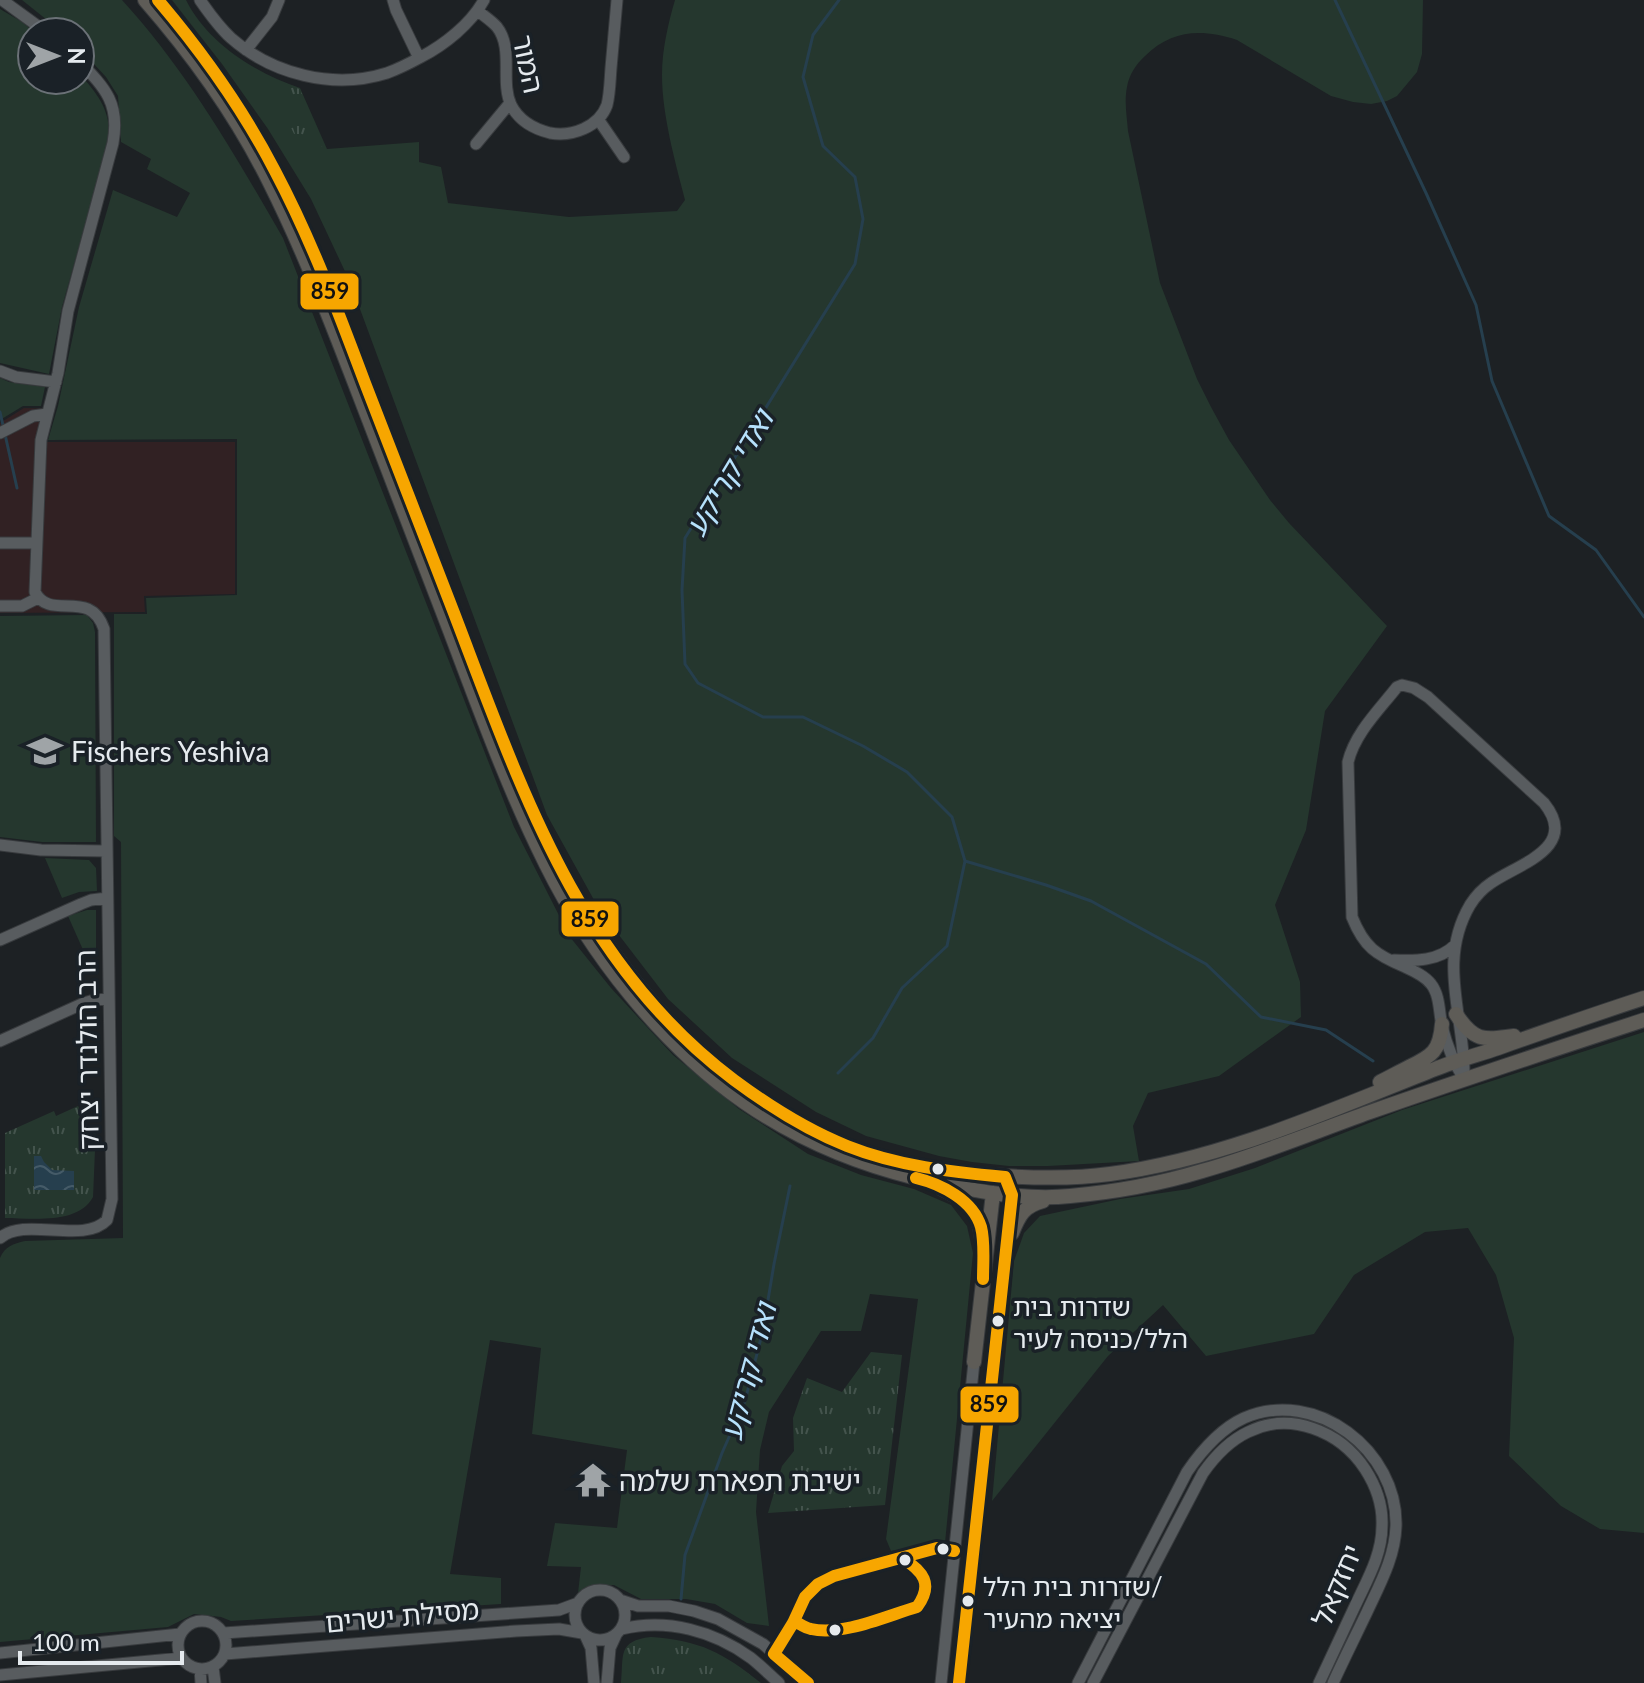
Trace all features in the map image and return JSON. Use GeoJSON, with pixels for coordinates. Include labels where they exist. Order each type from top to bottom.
{"type":"FeatureCollection","features":[{"type":"Feature","properties":{"kind":"main road"},"geometry":{"type":"LineString","coordinates":[[145,0],[170,29],[223,104],[255,155],[284,212],[327,311],[504,771],[548,868],[613,971],[660,1027],[743,1101],[827,1149],[889,1171],[926,1180],[993,1193],[1058,1197]]}},
{"type":"Feature","properties":{"kind":"main road"},"geometry":{"type":"LineString","coordinates":[[158,0],[208,64],[276,172],[337,307],[513,767],[557,863],[621,965],[667,1020],[748,1093],[854,1149],[896,1161],[1005,1177],[1080,1177],[1162,1165],[1225,1148],[1459,1061],[1644,998]]}},
{"type":"Feature","properties":{"kind":"main road"},"geometry":{"type":"LineString","coordinates":[[1624,1003],[1644,986]]}},
{"type":"Feature","properties":{"kind":"main road"},"geometry":{"type":"LineString","coordinates":[[1609,1009],[1644,998]]}},
{"type":"Feature","properties":{"kind":"main road"},"geometry":{"type":"LineString","coordinates":[[1456,1014],[1475,1036],[1488,1039],[1538,1034]]}},
{"type":"Feature","properties":{"kind":"main road"},"geometry":{"type":"LineString","coordinates":[[1006,1252],[1022,1211],[1037,1202],[1145,1185],[1203,1171],[1464,1079],[1644,1020]]}},
{"type":"Feature","properties":{"kind":"main road"},"geometry":{"type":"LineString","coordinates":[[1324,1112],[1429,1058],[1441,1038],[1442,1024]]}},
{"type":"Feature","properties":{"kind":"main road"},"geometry":{"type":"LineString","coordinates":[[974,1362],[993,1193],[1005,1177]]}},
{"type":"Feature","properties":{"kind":"main road"},"geometry":{"type":"LineString","coordinates":[[994,1364],[1012,1195],[1005,1177]]}},
{"type":"Feature","properties":{"kind":"main road"},"geometry":{"type":"LineString","coordinates":[[926,1180],[956,1195],[975,1211],[982,1237],[983,1284]]}},
{"type":"Feature","properties":{"kind":"street"},"geometry":{"type":"LineString","coordinates":[[2,0],[24,16]]}},
{"type":"Feature","properties":{"kind":"street"},"geometry":{"type":"LineString","coordinates":[[200,0],[229,37],[246,50],[288,71],[327,79],[387,73],[419,58],[446,40],[481,6]]}},
{"type":"Feature","properties":{"kind":"street"},"geometry":{"type":"LineString","coordinates":[[246,50],[272,17],[279,0]]}},
{"type":"Feature","properties":{"kind":"street"},"geometry":{"type":"LineString","coordinates":[[393,0],[419,58]]}},
{"type":"Feature","properties":{"kind":"street"},"geometry":{"type":"LineString","coordinates":[[617,0],[609,92],[606,108],[598,119],[624,157]]}},
{"type":"Feature","properties":{"kind":"street","name":"המור"},"geometry":{"type":"LineString","coordinates":[[481,6],[503,37],[510,103],[527,124],[541,131],[570,134],[598,119]]}},
{"type":"Feature","properties":{"kind":"street"},"geometry":{"type":"LineString","coordinates":[[0,606],[22,606],[38,598],[35,592],[41,440],[56,382],[68,311],[116,127],[110,96],[96,80]]}},
{"type":"Feature","properties":{"kind":"street"},"geometry":{"type":"LineString","coordinates":[[476,144],[510,103]]}},
{"type":"Feature","properties":{"kind":"street"},"geometry":{"type":"LineString","coordinates":[[0,371],[16,377],[56,382]]}},
{"type":"Feature","properties":{"kind":"street"},"geometry":{"type":"LineString","coordinates":[[0,433],[33,416],[47,414]]}},
{"type":"Feature","properties":{"kind":"street"},"geometry":{"type":"LineString","coordinates":[[0,543],[36,543]]}},
{"type":"Feature","properties":{"kind":"street","name":"הרב הולנדר יצחק"},"geometry":{"type":"LineString","coordinates":[[0,1238],[5,1233],[22,1230],[96,1228],[107,1220],[112,1199],[104,629],[94,612],[84,607],[45,604],[38,598]]}},
{"type":"Feature","properties":{"kind":"street"},"geometry":{"type":"LineString","coordinates":[[1459,1061],[1453,981],[1455,945],[1462,921],[1479,893],[1490,883],[1545,851],[1552,838],[1554,823],[1544,803],[1428,697],[1402,685],[1397,687],[1360,735],[1348,762],[1352,917],[1369,948],[1417,972],[1432,984],[1442,1024],[1464,1079]]}},
{"type":"Feature","properties":{"kind":"street"},"geometry":{"type":"LineString","coordinates":[[0,845],[41,850],[106,851]]}},
{"type":"Feature","properties":{"kind":"street"},"geometry":{"type":"LineString","coordinates":[[0,940],[91,900],[107,898]]}},
{"type":"Feature","properties":{"kind":"street"},"geometry":{"type":"LineString","coordinates":[[1386,959],[1424,960],[1445,954],[1455,945]]}},
{"type":"Feature","properties":{"kind":"street"},"geometry":{"type":"LineString","coordinates":[[0,1041],[84,1003],[109,999]]}},
{"type":"Feature","properties":{"kind":"street"},"geometry":{"type":"LineString","coordinates":[[941,1683],[974,1362]]}},
{"type":"Feature","properties":{"kind":"street"},"geometry":{"type":"LineString","coordinates":[[959,1683],[994,1364]]}},
{"type":"Feature","properties":{"kind":"street"},"geometry":{"type":"LineString","coordinates":[[1078,1683],[1187,1472],[1212,1440],[1244,1419],[1278,1410],[1326,1419],[1350,1432],[1375,1460],[1387,1479],[1394,1500],[1396,1524],[1391,1558],[1333,1683]]}},
{"type":"Feature","properties":{"kind":"street"},"geometry":{"type":"LineString","coordinates":[[1093,1683],[1199,1479],[1222,1450],[1263,1426],[1295,1424],[1321,1431],[1326,1419]]}},
{"type":"Feature","properties":{"kind":"street","name":"יחזקאל"},"geometry":{"type":"LineString","coordinates":[[1319,1683],[1378,1556],[1382,1524],[1381,1503],[1375,1485],[1364,1468],[1342,1443],[1321,1431]]}},
{"type":"Feature","properties":{"kind":"street"},"geometry":{"type":"LineString","coordinates":[[594,1683],[591,1648],[575,1619],[578,1603],[583,1596],[598,1590],[638,1606],[669,1606],[718,1619],[763,1644],[808,1683]]}},
{"type":"Feature","properties":{"kind":"street"},"geometry":{"type":"LineString","coordinates":[[1126,1591],[1138,1598]]}},
{"type":"Feature","properties":{"kind":"street"},"geometry":{"type":"LineString","coordinates":[[607,1683],[610,1648],[625,1614],[620,1600]]}},
{"type":"Feature","properties":{"kind":"street","name":"מסילת ישרים"},"geometry":{"type":"LineString","coordinates":[[224,1633],[559,1610],[578,1603]]}},
{"type":"Feature","properties":{"kind":"street"},"geometry":{"type":"LineString","coordinates":[[201,1620],[214,1623],[224,1633],[227,1643],[225,1654],[213,1667],[193,1667],[182,1658],[178,1647],[180,1634],[189,1624],[201,1620]]}},
{"type":"Feature","properties":{"kind":"street"},"geometry":{"type":"LineString","coordinates":[[584,1635],[601,1641],[638,1625],[690,1629],[711,1636],[752,1659],[779,1683]]}},
{"type":"Feature","properties":{"kind":"street","name":"מסילת ישרים"},"geometry":{"type":"LineString","coordinates":[[225,1654],[504,1631],[559,1629],[584,1635]]}},
{"type":"Feature","properties":{"kind":"street"},"geometry":{"type":"LineString","coordinates":[[0,1653],[180,1634]]}},
{"type":"Feature","properties":{"kind":"street"},"geometry":{"type":"LineString","coordinates":[[0,1675],[182,1658]]}},
{"type":"Feature","properties":{"kind":"street"},"geometry":{"type":"LineString","coordinates":[[935,1683],[943,1663]]}},
{"type":"Feature","properties":{"kind":"street"},"geometry":{"type":"LineString","coordinates":[[213,1667],[215,1683]]}},
{"type":"Feature","properties":{"kind":"street"},"geometry":{"type":"LineString","coordinates":[[200,1669],[201,1683]]}},
{"type":"Feature","properties":{"kind":"shaded area"},"geometry":{"type":"Polygon","coordinates":[[[24,408],[54,409],[45,442],[235,442],[235,594],[144,596],[145,612],[0,613],[0,423],[24,408]]]}},
{"type":"Feature","properties":{"kind":"green space"},"geometry":{"type":"Polygon","coordinates":[[[22,0],[122,0],[189,85],[283,238],[514,827],[570,937],[611,988],[673,1055],[739,1109],[808,1154],[861,1175],[914,1189],[951,1205],[967,1226],[973,1253],[945,1543],[891,1551],[886,1539],[918,1299],[870,1294],[861,1331],[821,1331],[769,1412],[760,1450],[756,1512],[769,1626],[747,1623],[715,1604],[686,1599],[641,1599],[614,1585],[597,1585],[578,1593],[581,1567],[547,1566],[555,1523],[617,1528],[627,1450],[532,1434],[541,1348],[490,1340],[450,1574],[501,1578],[501,1604],[231,1621],[194,1614],[168,1627],[0,1642],[0,1258],[10,1246],[25,1241],[123,1238],[121,842],[114,836],[114,614],[147,614],[146,598],[237,595],[237,439],[48,440],[79,307],[113,190],[177,217],[190,193],[147,169],[151,159],[121,142],[118,96],[96,66],[96,16],[42,16],[22,0]]]}},
{"type":"Feature","properties":{"kind":"green space"},"geometry":{"type":"Polygon","coordinates":[[[172,0],[186,0],[207,30],[235,55],[267,74],[300,88],[327,149],[419,142],[419,162],[441,167],[448,203],[569,217],[677,211],[685,200],[670,138],[663,90],[664,47],[675,0],[1423,0],[1422,54],[1417,72],[1397,96],[1387,101],[1371,104],[1331,96],[1237,40],[1200,33],[1177,36],[1156,47],[1133,70],[1126,93],[1128,131],[1160,283],[1197,379],[1229,440],[1270,500],[1387,626],[1325,711],[1306,830],[1275,905],[1300,982],[1301,1017],[1219,1076],[1148,1093],[1133,1126],[1139,1161],[1009,1166],[939,1156],[866,1136],[816,1112],[732,1058],[668,999],[599,909],[547,815],[350,282],[311,199],[268,129],[172,0]]]}},
{"type":"Feature","properties":{"kind":"green space"},"geometry":{"type":"Polygon","coordinates":[[[0,9],[16,18],[16,96],[96,96],[96,94],[108,120],[109,140],[62,307],[49,374],[0,363],[0,9]]]}},
{"type":"Feature","properties":{"kind":"green space"},"geometry":{"type":"Polygon","coordinates":[[[271,79],[300,89],[323,146],[301,148],[271,87],[271,79]]]}},
{"type":"Feature","properties":{"kind":"green space"},"geometry":{"type":"Polygon","coordinates":[[[0,378],[45,387],[41,406],[23,406],[0,420],[0,378]]]}},
{"type":"Feature","properties":{"kind":"green space"},"geometry":{"type":"Polygon","coordinates":[[[87,615],[95,632],[96,842],[42,842],[0,837],[0,616],[87,615]]]}},
{"type":"Feature","properties":{"kind":"green space"},"geometry":{"type":"Polygon","coordinates":[[[45,858],[89,860],[96,868],[97,891],[79,892],[62,898],[45,858]]]}},
{"type":"Feature","properties":{"kind":"green space"},"geometry":{"type":"Polygon","coordinates":[[[96,910],[96,950],[84,952],[68,916],[96,910]]]}},
{"type":"Feature","properties":{"kind":"green space"},"geometry":{"type":"Polygon","coordinates":[[[1644,1032],[1644,1533],[1600,1529],[1561,1506],[1509,1456],[1514,1338],[1496,1275],[1468,1228],[1425,1232],[1354,1275],[1314,1334],[1206,1356],[1163,1305],[1108,1356],[992,1501],[1014,1261],[1024,1233],[1040,1216],[1120,1199],[1189,1189],[1255,1168],[1402,1110],[1644,1032]]]}},
{"type":"Feature","properties":{"kind":"green space"},"geometry":{"type":"Polygon","coordinates":[[[78,1106],[80,1110],[85,1108],[88,1116],[82,1119],[86,1128],[96,1125],[93,1197],[86,1206],[65,1216],[5,1218],[5,1133],[54,1111],[56,1116],[78,1106]]]}},
{"type":"Feature","properties":{"kind":"green space"},"geometry":{"type":"Polygon","coordinates":[[[871,1352],[902,1355],[885,1505],[768,1513],[782,1466],[794,1451],[793,1418],[807,1378],[842,1392],[871,1352]]]}},
{"type":"Feature","properties":{"kind":"green space"},"geometry":{"type":"Polygon","coordinates":[[[651,1637],[710,1650],[761,1683],[621,1683],[627,1646],[651,1637]]]}},
{"type":"Feature","properties":{"kind":"water"},"geometry":{"type":"Polygon","coordinates":[[[34,1156],[41,1156],[52,1170],[74,1171],[74,1190],[34,1190],[34,1156]]]}},
{"type":"Feature","properties":{"kind":"waterway","name":"ואדי קריקע"},"geometry":{"type":"LineString","coordinates":[[838,1073],[873,1038],[902,988],[947,946],[965,861],[952,817],[907,772],[863,746],[803,717],[763,717],[698,683],[685,664],[682,590],[685,538],[855,264],[863,219],[855,177],[823,146],[803,77],[813,35],[839,0]]}},
{"type":"Feature","properties":{"kind":"waterway"},"geometry":{"type":"LineString","coordinates":[[1335,0],[1476,305],[1492,381],[1549,516],[1596,550],[1644,617]]}},
{"type":"Feature","properties":{"kind":"waterway"},"geometry":{"type":"LineString","coordinates":[[0,412],[17,488]]}},
{"type":"Feature","properties":{"kind":"waterway"},"geometry":{"type":"LineString","coordinates":[[965,861],[1091,901],[1206,964],[1261,1017],[1326,1030],[1373,1061]]}},
{"type":"Feature","properties":{"kind":"waterway","name":"ואדי קריקע"},"geometry":{"type":"LineString","coordinates":[[681,1599],[685,1555],[722,1453],[745,1401],[763,1330],[790,1186]]}},
{"type":"Feature","properties":{"kind":"transit line","name":"859"},"geometry":{"type":"LineString","coordinates":[[158,0],[191,40],[236,104],[288,197],[334,302],[531,807],[595,927],[634,982],[680,1034],[734,1080],[817,1133],[866,1153],[905,1163],[1005,1177],[1012,1195],[959,1683]]}},
{"type":"Feature","properties":{"kind":"transit line","name":"859"},"geometry":{"type":"LineString","coordinates":[[916,1178],[936,1184],[955,1195],[977,1217],[983,1239],[983,1279]]}},
{"type":"Feature","properties":{"kind":"transit line","name":"859"},"geometry":{"type":"LineString","coordinates":[[808,1683],[774,1654],[805,1597],[818,1584],[834,1576],[937,1548],[954,1551]]}},
{"type":"Feature","properties":{"kind":"transit line","name":"859"},"geometry":{"type":"LineString","coordinates":[[794,1621],[811,1629],[837,1630],[917,1607],[925,1591],[924,1579],[916,1568],[902,1558]]}},
{"type":"Feature","properties":{"kind":"place","name":"Fischers Yeshiva"},"geometry":{"type":"Point","coordinates":[45,751]}},
{"type":"Feature","properties":{"kind":"place","name":"שדרות בית הלל/כניסה לעיר"},"geometry":{"type":"Point","coordinates":[998,1321]}},
{"type":"Feature","properties":{"kind":"place","name":"ישיבת תפארת שלמה"},"geometry":{"type":"Point","coordinates":[593,1480]}},
{"type":"Feature","properties":{"kind":"place","name":"שדרות בית הלל/ יציאה מהעיר"},"geometry":{"type":"Point","coordinates":[968,1601]}}]}
